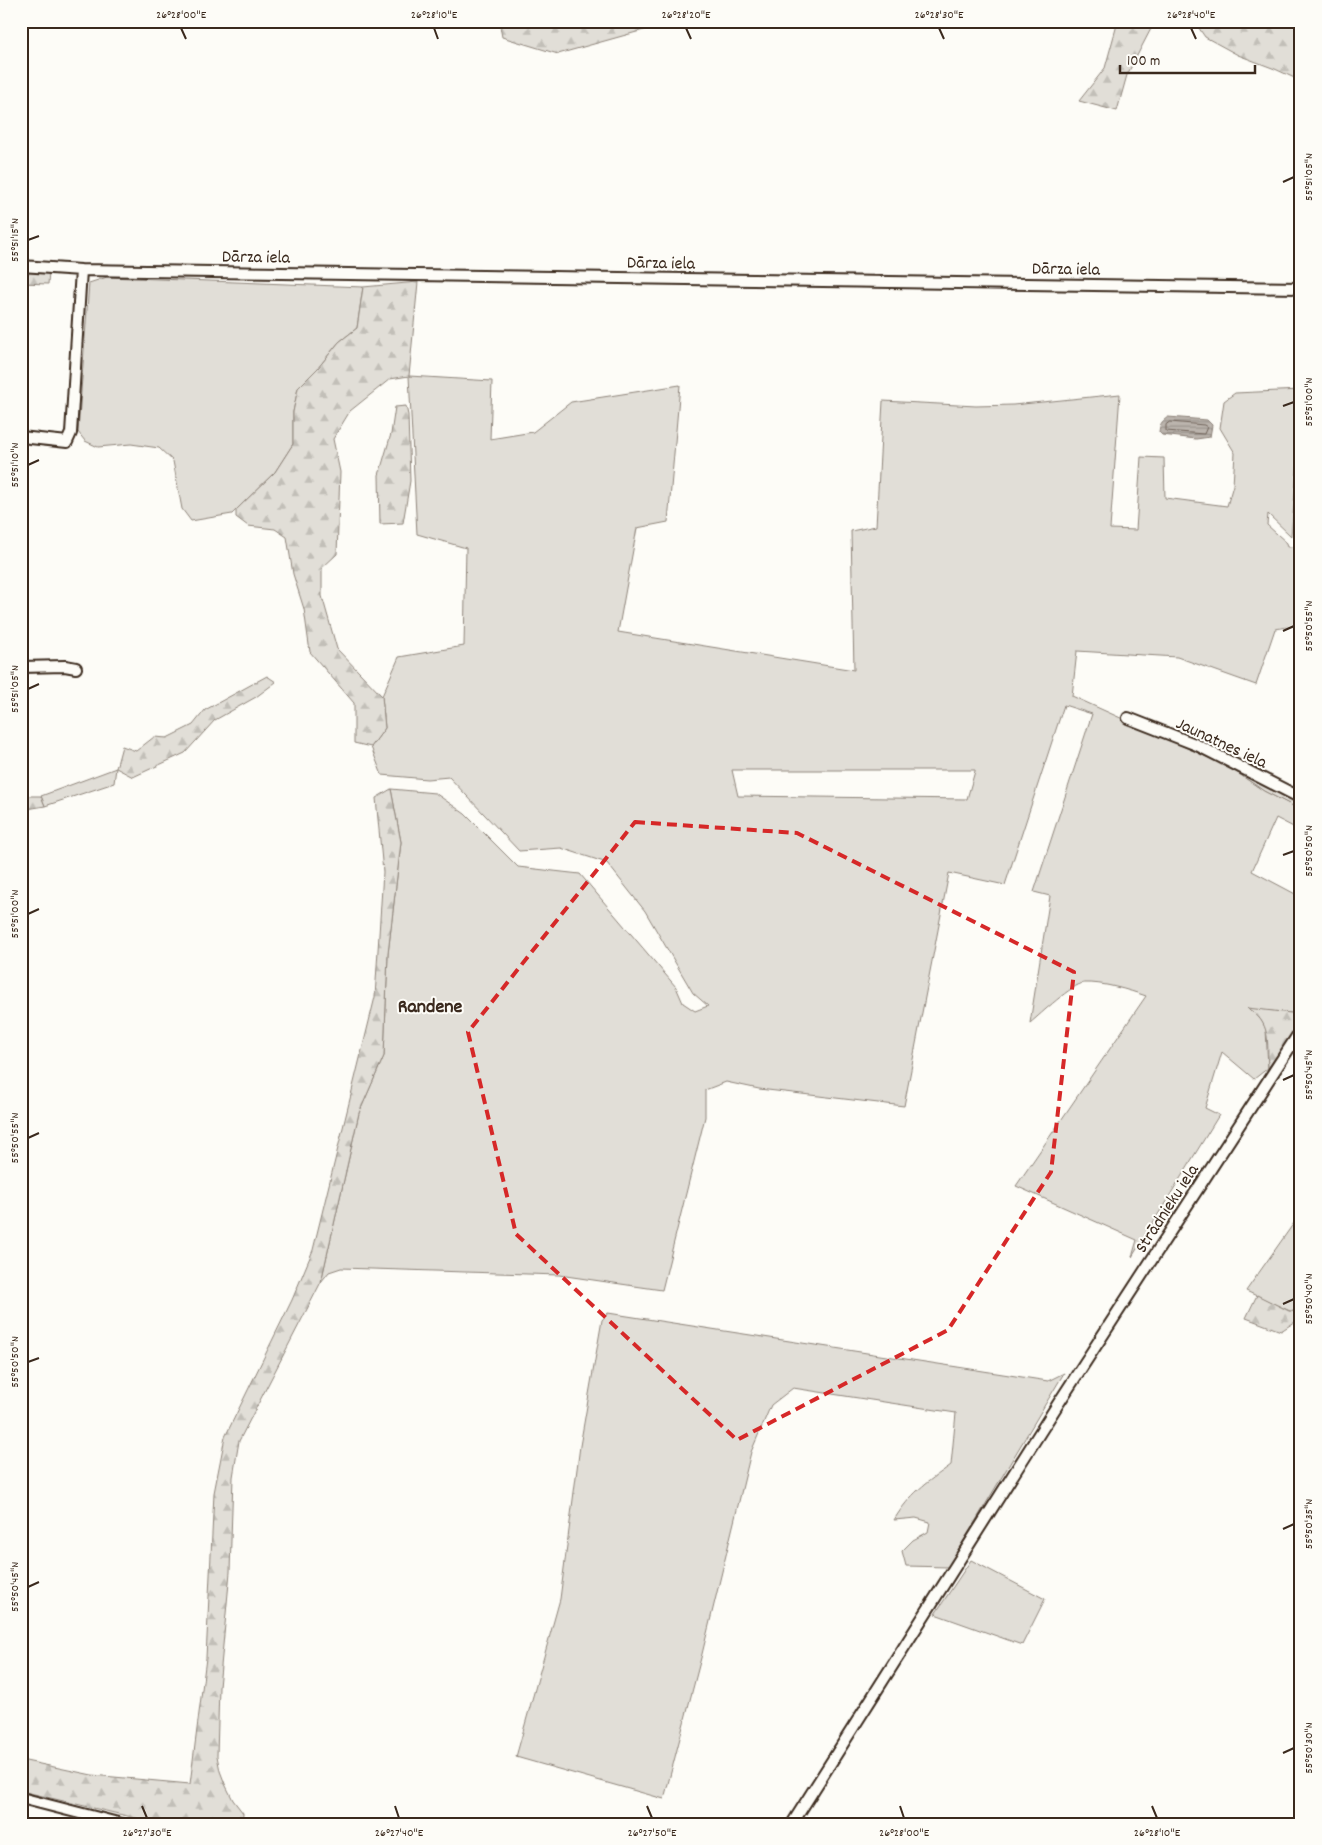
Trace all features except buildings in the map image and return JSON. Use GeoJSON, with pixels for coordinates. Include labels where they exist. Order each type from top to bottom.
{"type":"FeatureCollection","features":[{"type":"Feature","properties":{"kind":"street","name":"Dārza iela"},"geometry":{"type":"LineString","coordinates":[[21,266],[80,270],[1301,288]]}},
{"type":"Feature","properties":{"kind":"street"},"geometry":{"type":"LineString","coordinates":[[21,437],[67,442],[71,433],[80,270]]}},
{"type":"Feature","properties":{"kind":"street"},"geometry":{"type":"LineString","coordinates":[[21,667],[65,666],[76,668]]}},
{"type":"Feature","properties":{"kind":"street","name":"Jaunatnes iela"},"geometry":{"type":"LineString","coordinates":[[1128,718],[1197,745],[1301,798]]}},
{"type":"Feature","properties":{"kind":"street","name":"Strādnieku iela"},"geometry":{"type":"LineString","coordinates":[[792,1824],[1058,1404],[1301,1030]]}},
{"type":"Feature","properties":{"kind":"street"},"geometry":{"type":"LineString","coordinates":[[21,1798],[122,1824]]}},
{"type":"Feature","properties":{"kind":"highlighted area"},"geometry":{"type":"Polygon","coordinates":[[[635,822],[797,833],[1074,972],[1051,1172],[948,1330],[737,1440],[516,1234],[468,1032],[635,822]]]}},
{"type":"Feature","properties":{"kind":"green space"},"geometry":{"type":"Polygon","coordinates":[[[499,21],[676,21],[558,54],[502,37],[499,21]]]}},
{"type":"Feature","properties":{"kind":"green space"},"geometry":{"type":"Polygon","coordinates":[[[1118,21],[1155,21],[1127,75],[1117,111],[1079,101],[1105,68],[1118,21]]]}},
{"type":"Feature","properties":{"kind":"green space"},"geometry":{"type":"Polygon","coordinates":[[[1194,21],[1301,21],[1301,81],[1238,55],[1205,37],[1194,21]]]}},
{"type":"Feature","properties":{"kind":"green space"},"geometry":{"type":"Polygon","coordinates":[[[21,270],[49,272],[48,284],[21,283],[21,270]]]}},
{"type":"Feature","properties":{"kind":"green space"},"geometry":{"type":"Polygon","coordinates":[[[107,277],[363,287],[357,328],[339,342],[318,368],[298,388],[293,412],[293,444],[275,472],[232,514],[191,521],[182,509],[173,461],[159,448],[131,444],[98,447],[85,441],[78,432],[89,283],[107,277]]]}},
{"type":"Feature","properties":{"kind":"green space"},"geometry":{"type":"Polygon","coordinates":[[[418,282],[409,376],[390,379],[350,411],[333,439],[340,472],[337,554],[322,568],[322,596],[337,649],[382,696],[385,728],[371,747],[354,743],[354,703],[310,652],[304,609],[293,574],[287,537],[275,529],[248,526],[236,517],[236,510],[275,472],[293,444],[293,412],[298,388],[318,368],[339,342],[357,328],[363,287],[418,282]]]}},
{"type":"Feature","properties":{"kind":"green space"},"geometry":{"type":"Polygon","coordinates":[[[409,376],[492,381],[490,439],[533,432],[571,402],[680,385],[668,522],[637,528],[618,632],[854,670],[851,531],[876,526],[883,401],[976,406],[1013,405],[1120,394],[1110,529],[1136,530],[1141,457],[1164,458],[1165,498],[1227,506],[1233,485],[1235,453],[1220,428],[1224,401],[1235,393],[1301,390],[1301,428],[1291,536],[1268,514],[1267,525],[1287,543],[1288,547],[1301,546],[1301,625],[1275,629],[1256,685],[1177,657],[1077,651],[1072,696],[1229,767],[1264,791],[1301,810],[1301,831],[1276,818],[1252,871],[1301,897],[1301,1012],[1298,1016],[1291,1013],[1248,1009],[1259,1015],[1266,1029],[1268,1068],[1254,1079],[1222,1052],[1205,1108],[1219,1115],[1132,1257],[1137,1240],[1016,1186],[1146,996],[1107,985],[1084,983],[1072,988],[1030,1023],[1050,896],[1034,892],[1092,714],[1064,705],[1005,885],[949,873],[904,1106],[759,1089],[726,1082],[705,1090],[705,1117],[662,1290],[559,1275],[341,1268],[329,1272],[321,1282],[359,1113],[384,1056],[388,954],[401,842],[391,789],[435,793],[465,814],[518,867],[580,874],[676,987],[683,1003],[695,1011],[708,1006],[693,993],[645,911],[607,863],[561,848],[519,851],[449,777],[427,779],[382,775],[371,747],[385,728],[382,696],[399,657],[464,646],[466,548],[417,534],[409,376]],[[732,770],[738,796],[967,799],[975,770],[732,770]]]}},
{"type":"Feature","properties":{"kind":"green space"},"geometry":{"type":"Polygon","coordinates":[[[406,406],[408,415],[410,481],[403,523],[380,524],[379,475],[391,434],[395,407],[406,406]]]}},
{"type":"Feature","properties":{"kind":"green space"},"geometry":{"type":"Polygon","coordinates":[[[267,676],[276,682],[256,697],[215,720],[185,753],[133,777],[116,768],[122,746],[136,751],[154,737],[167,738],[193,725],[205,710],[267,676]]]}},
{"type":"Feature","properties":{"kind":"green space"},"geometry":{"type":"Polygon","coordinates":[[[1229,767],[1301,804],[1301,810],[1264,791],[1229,767]]]}},
{"type":"Feature","properties":{"kind":"green space"},"geometry":{"type":"Polygon","coordinates":[[[116,768],[114,783],[45,806],[41,796],[116,768]]]}},
{"type":"Feature","properties":{"kind":"green space"},"geometry":{"type":"Polygon","coordinates":[[[391,789],[401,842],[388,954],[384,1056],[359,1113],[321,1282],[239,1441],[233,1477],[230,1572],[219,1687],[217,1756],[225,1784],[233,1800],[243,1813],[242,1824],[161,1824],[21,1791],[21,1760],[92,1775],[190,1784],[206,1658],[214,1493],[225,1437],[292,1300],[313,1250],[375,997],[383,872],[376,798],[391,789]]]}},
{"type":"Feature","properties":{"kind":"green space"},"geometry":{"type":"Polygon","coordinates":[[[21,796],[41,796],[45,806],[21,810],[21,796]]]}},
{"type":"Feature","properties":{"kind":"green space"},"geometry":{"type":"Polygon","coordinates":[[[1247,1008],[1291,1013],[1298,1016],[1300,1022],[1298,1026],[1268,1068],[1268,1041],[1264,1026],[1261,1020],[1247,1008]]]}},
{"type":"Feature","properties":{"kind":"green space"},"geometry":{"type":"Polygon","coordinates":[[[1301,1213],[1301,1312],[1290,1311],[1246,1291],[1301,1213]]]}},
{"type":"Feature","properties":{"kind":"green space"},"geometry":{"type":"Polygon","coordinates":[[[1257,1295],[1289,1311],[1301,1312],[1301,1318],[1281,1331],[1246,1318],[1257,1295]]]}},
{"type":"Feature","properties":{"kind":"green space"},"geometry":{"type":"Polygon","coordinates":[[[608,1313],[1048,1381],[1064,1373],[948,1567],[906,1566],[902,1551],[913,1540],[928,1532],[930,1522],[916,1518],[894,1520],[913,1495],[951,1465],[956,1413],[793,1388],[771,1405],[751,1452],[702,1654],[664,1799],[516,1757],[560,1599],[580,1446],[602,1320],[608,1313]]]}},
{"type":"Feature","properties":{"kind":"green space"},"geometry":{"type":"Polygon","coordinates":[[[971,1560],[1045,1599],[1022,1645],[935,1614],[971,1560]]]}},
{"type":"Feature","properties":{"kind":"water"},"geometry":{"type":"Polygon","coordinates":[[[1168,417],[1207,420],[1212,425],[1210,437],[1196,439],[1162,435],[1159,432],[1160,425],[1168,417]]]}},
{"type":"Feature","properties":{"kind":"district","name":"Randene"},"geometry":{"type":"Point","coordinates":[430,1005]}}]}
